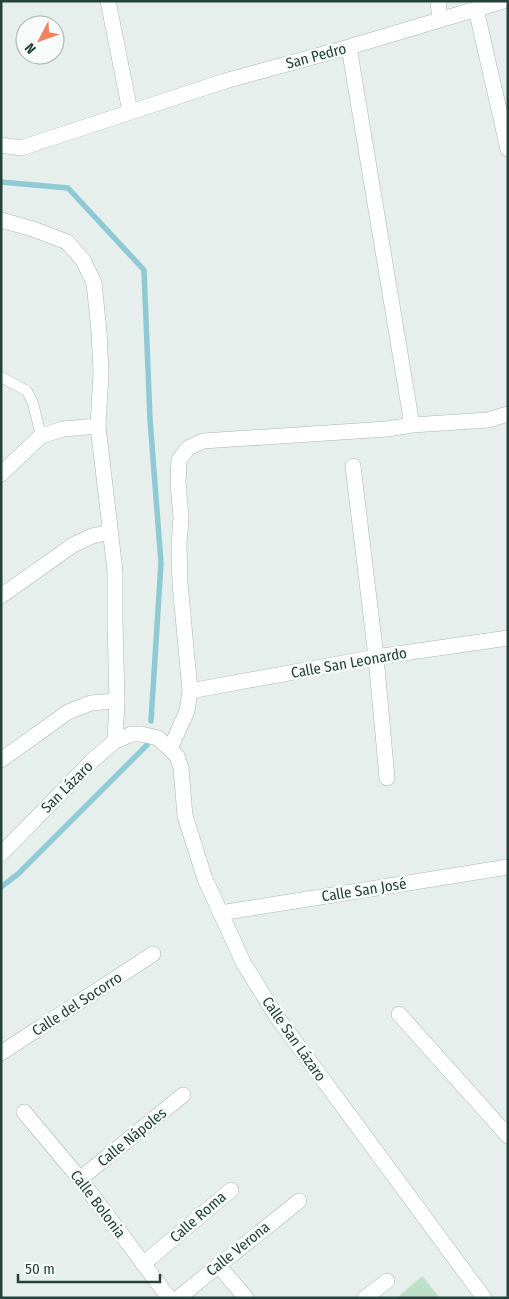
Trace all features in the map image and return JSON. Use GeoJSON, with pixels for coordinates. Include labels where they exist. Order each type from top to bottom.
{"type":"FeatureCollection","features":[{"type":"Feature","properties":{"kind":"street"},"geometry":{"type":"LineString","coordinates":[[108,1],[130,111]]}},
{"type":"Feature","properties":{"kind":"street"},"geometry":{"type":"LineString","coordinates":[[438,1],[440,20]]}},
{"type":"Feature","properties":{"kind":"street","name":"San Pedro"},"geometry":{"type":"LineString","coordinates":[[1,145],[21,148],[225,81],[349,47],[503,1]]}},
{"type":"Feature","properties":{"kind":"street"},"geometry":{"type":"LineString","coordinates":[[476,9],[508,149]]}},
{"type":"Feature","properties":{"kind":"street"},"geometry":{"type":"LineString","coordinates":[[349,47],[412,425]]}},
{"type":"Feature","properties":{"kind":"street"},"geometry":{"type":"LineString","coordinates":[[1,220],[33,229],[67,242],[83,260],[94,283],[101,373],[98,426],[115,571],[114,623],[117,701],[115,741]]}},
{"type":"Feature","properties":{"kind":"street"},"geometry":{"type":"LineString","coordinates":[[170,749],[187,711],[190,691],[180,583],[179,545],[181,517],[178,483],[179,460],[188,448],[203,440],[386,429],[412,425],[488,420],[508,414]]}},
{"type":"Feature","properties":{"kind":"street"},"geometry":{"type":"LineString","coordinates":[[1,474],[41,436],[63,429],[98,426]]}},
{"type":"Feature","properties":{"kind":"street"},"geometry":{"type":"LineString","coordinates":[[353,466],[376,657],[387,778]]}},
{"type":"Feature","properties":{"kind":"street"},"geometry":{"type":"LineString","coordinates":[[1,596],[73,545],[92,536],[110,532]]}},
{"type":"Feature","properties":{"kind":"street","name":"Calle San Leonardo"},"geometry":{"type":"LineString","coordinates":[[190,691],[376,657],[508,638]]}},
{"type":"Feature","properties":{"kind":"street"},"geometry":{"type":"LineString","coordinates":[[1,760],[68,712],[91,703],[117,701]]}},
{"type":"Feature","properties":{"kind":"street","name":"San Lázaro"},"geometry":{"type":"LineString","coordinates":[[1,854],[115,741],[132,734],[141,734]]}},
{"type":"Feature","properties":{"kind":"street","name":"Calle San Lázaro"},"geometry":{"type":"LineString","coordinates":[[141,734],[158,738],[177,756],[181,768],[185,816],[205,879],[244,964],[277,1017],[484,1298]]}},
{"type":"Feature","properties":{"kind":"street","name":"Calle San José"},"geometry":{"type":"LineString","coordinates":[[220,913],[508,867]]}},
{"type":"Feature","properties":{"kind":"street","name":"Calle del Socorro"},"geometry":{"type":"LineString","coordinates":[[1,1053],[153,954]]}},
{"type":"Feature","properties":{"kind":"street"},"geometry":{"type":"LineString","coordinates":[[399,1014],[508,1136]]}},
{"type":"Feature","properties":{"kind":"street","name":"Calle Nápoles"},"geometry":{"type":"LineString","coordinates":[[80,1179],[183,1095]]}},
{"type":"Feature","properties":{"kind":"street","name":"Calle Bolonia"},"geometry":{"type":"LineString","coordinates":[[24,1112],[80,1179],[169,1298]]}},
{"type":"Feature","properties":{"kind":"street","name":"Calle Roma"},"geometry":{"type":"LineString","coordinates":[[143,1264],[230,1190]]}},
{"type":"Feature","properties":{"kind":"street","name":"Calle Verona"},"geometry":{"type":"LineString","coordinates":[[178,1298],[299,1201]]}},
{"type":"Feature","properties":{"kind":"street"},"geometry":{"type":"LineString","coordinates":[[218,1265],[246,1298]]}},
{"type":"Feature","properties":{"kind":"street"},"geometry":{"type":"LineString","coordinates":[[365,1298],[387,1281]]}},
{"type":"Feature","properties":{"kind":"lane"},"geometry":{"type":"LineString","coordinates":[[1,377],[27,391],[33,403],[41,436]]}},
{"type":"Feature","properties":{"kind":"green space"},"geometry":{"type":"Polygon","coordinates":[[[422,1276],[440,1298],[397,1298],[422,1276]]]}},
{"type":"Feature","properties":{"kind":"waterway"},"geometry":{"type":"LineString","coordinates":[[1,182],[68,188],[144,270],[150,419],[161,563],[151,721]]}},
{"type":"Feature","properties":{"kind":"waterway"},"geometry":{"type":"LineString","coordinates":[[1,887],[18,874],[147,745]]}}]}
